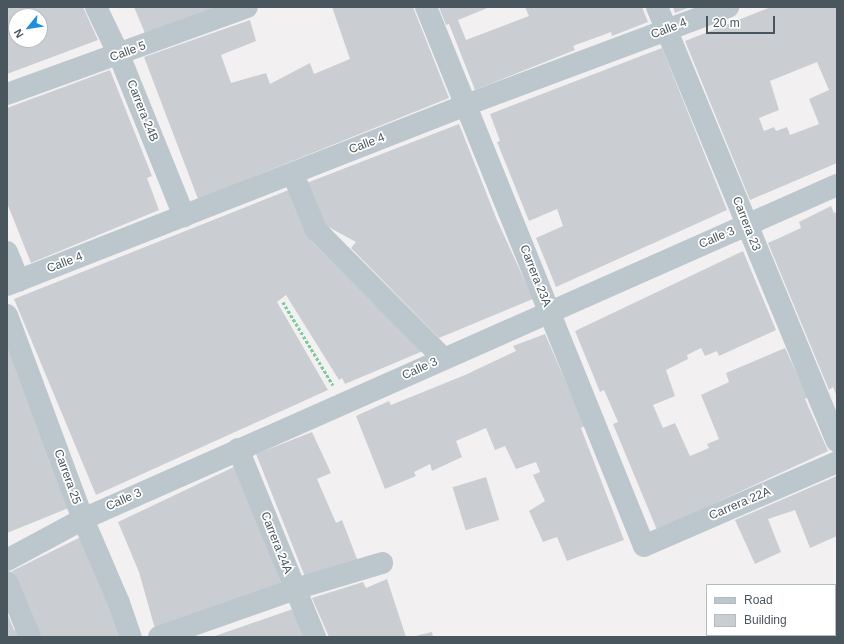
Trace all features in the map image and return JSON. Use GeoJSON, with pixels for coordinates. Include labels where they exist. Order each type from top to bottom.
{"type":"FeatureCollection","features":[{"type":"Feature","properties":{"kind":"street","name":"Carrera 24B"},"geometry":{"type":"LineString","coordinates":[[96,7],[119,55],[184,216]]}},
{"type":"Feature","properties":{"kind":"street","name":"Calle 5"},"geometry":{"type":"LineString","coordinates":[[7,94],[119,55],[247,7]]}},
{"type":"Feature","properties":{"kind":"street","name":"Carrera 23A"},"geometry":{"type":"LineString","coordinates":[[426,7],[644,546]]}},
{"type":"Feature","properties":{"kind":"street","name":"Carrera 23"},"geometry":{"type":"LineString","coordinates":[[657,7],[837,441]]}},
{"type":"Feature","properties":{"kind":"street","name":"Calle 4"},"geometry":{"type":"LineString","coordinates":[[13,283],[466,105],[728,7]]}},
{"type":"Feature","properties":{"kind":"street"},"geometry":{"type":"LineString","coordinates":[[293,174],[316,230],[443,358]]}},
{"type":"Feature","properties":{"kind":"street","name":"Calle 3"},"geometry":{"type":"LineString","coordinates":[[7,560],[83,519],[549,311],[837,185]]}},
{"type":"Feature","properties":{"kind":"street"},"geometry":{"type":"LineString","coordinates":[[7,252],[13,283]]}},
{"type":"Feature","properties":{"kind":"street","name":"Carrera 25"},"geometry":{"type":"LineString","coordinates":[[7,315],[83,519],[119,603],[131,637]]}},
{"type":"Feature","properties":{"kind":"street","name":"Carrera 24A"},"geometry":{"type":"LineString","coordinates":[[238,449],[315,637]]}},
{"type":"Feature","properties":{"kind":"street","name":"Carrera 22A"},"geometry":{"type":"LineString","coordinates":[[644,546],[837,462]]}},
{"type":"Feature","properties":{"kind":"street"},"geometry":{"type":"LineString","coordinates":[[159,637],[295,589],[382,563]]}},
{"type":"Feature","properties":{"kind":"street"},"geometry":{"type":"LineString","coordinates":[[7,582],[30,637]]}},
{"type":"Feature","properties":{"kind":"path"},"geometry":{"type":"LineString","coordinates":[[283,302],[344,402]]}},
{"type":"Feature","properties":{"kind":"building"},"geometry":{"type":"Polygon","coordinates":[[[7,7],[83,7],[98,40],[7,74],[7,7]]]}},
{"type":"Feature","properties":{"kind":"building"},"geometry":{"type":"Polygon","coordinates":[[[134,7],[233,7],[147,38],[134,7]]]}},
{"type":"Feature","properties":{"kind":"building"},"geometry":{"type":"Polygon","coordinates":[[[332,7],[413,7],[449,98],[198,199],[144,57],[250,20],[256,41],[221,55],[231,83],[266,73],[270,84],[310,63],[314,74],[350,59],[332,7]]]}},
{"type":"Feature","properties":{"kind":"building"},"geometry":{"type":"Polygon","coordinates":[[[439,7],[490,7],[458,20],[466,40],[529,16],[525,7],[642,7],[648,22],[612,36],[611,32],[573,46],[575,50],[475,90],[449,24],[446,25],[439,7]]]}},
{"type":"Feature","properties":{"kind":"building"},"geometry":{"type":"Polygon","coordinates":[[[673,7],[690,7],[675,13],[673,7]]]}},
{"type":"Feature","properties":{"kind":"building"},"geometry":{"type":"Polygon","coordinates":[[[771,7],[837,7],[837,163],[750,200],[685,41],[771,7]],[[817,62],[770,81],[779,110],[759,118],[764,131],[774,127],[776,131],[787,127],[790,135],[819,124],[809,99],[829,90],[817,62]]]}},
{"type":"Feature","properties":{"kind":"building"},"geometry":{"type":"Polygon","coordinates":[[[662,48],[727,210],[556,287],[536,238],[563,226],[557,209],[529,221],[497,142],[500,141],[490,114],[662,48]]]}},
{"type":"Feature","properties":{"kind":"building"},"geometry":{"type":"Polygon","coordinates":[[[110,70],[152,176],[147,178],[159,210],[31,263],[7,203],[7,108],[110,70]]]}},
{"type":"Feature","properties":{"kind":"building"},"geometry":{"type":"Polygon","coordinates":[[[459,124],[497,220],[533,299],[439,338],[351,248],[356,242],[321,223],[304,184],[459,124]]]}},
{"type":"Feature","properties":{"kind":"building"},"geometry":{"type":"Polygon","coordinates":[[[291,189],[311,241],[423,351],[345,384],[342,378],[339,380],[286,295],[277,302],[328,390],[96,495],[14,299],[291,189]]]}},
{"type":"Feature","properties":{"kind":"building"},"geometry":{"type":"Polygon","coordinates":[[[831,206],[834,213],[837,212],[837,397],[833,387],[829,390],[768,243],[801,228],[799,222],[831,206]]]}},
{"type":"Feature","properties":{"kind":"building"},"geometry":{"type":"Polygon","coordinates":[[[743,251],[776,330],[719,356],[717,351],[705,356],[701,348],[687,355],[688,359],[666,370],[675,396],[653,405],[663,428],[675,423],[690,456],[709,448],[707,444],[719,439],[701,395],[729,382],[726,373],[785,348],[808,397],[805,399],[828,451],[657,530],[613,424],[618,422],[604,390],[600,392],[575,331],[743,251]]]}},
{"type":"Feature","properties":{"kind":"building"},"geometry":{"type":"Polygon","coordinates":[[[7,332],[81,503],[7,533],[7,332]]]}},
{"type":"Feature","properties":{"kind":"building"},"geometry":{"type":"Polygon","coordinates":[[[545,334],[585,426],[581,428],[624,540],[567,561],[557,537],[543,542],[529,511],[545,501],[533,475],[540,472],[536,462],[516,469],[505,446],[495,450],[486,428],[456,441],[462,457],[432,471],[430,464],[414,472],[416,476],[385,489],[356,416],[389,401],[391,405],[465,375],[516,351],[513,346],[545,334]]]}},
{"type":"Feature","properties":{"kind":"building"},"geometry":{"type":"Polygon","coordinates":[[[312,432],[331,473],[317,479],[336,523],[342,520],[359,564],[309,587],[256,454],[312,432]]]}},
{"type":"Feature","properties":{"kind":"building"},"geometry":{"type":"Polygon","coordinates":[[[236,466],[286,596],[157,636],[139,572],[118,522],[236,466]]]}},
{"type":"Feature","properties":{"kind":"building"},"geometry":{"type":"Polygon","coordinates":[[[837,476],[837,536],[810,548],[795,510],[768,519],[781,552],[755,564],[735,520],[837,476]]]}},
{"type":"Feature","properties":{"kind":"building"},"geometry":{"type":"Polygon","coordinates":[[[486,477],[499,520],[466,530],[453,487],[486,477]]]}},
{"type":"Feature","properties":{"kind":"building"},"geometry":{"type":"Polygon","coordinates":[[[91,532],[126,637],[39,637],[12,571],[91,532]]]}},
{"type":"Feature","properties":{"kind":"building"},"geometry":{"type":"Polygon","coordinates":[[[387,579],[406,637],[329,637],[312,598],[363,582],[366,588],[387,579]]]}},
{"type":"Feature","properties":{"kind":"building"},"geometry":{"type":"Polygon","coordinates":[[[293,609],[304,637],[212,637],[293,609]]]}},
{"type":"Feature","properties":{"kind":"building"},"geometry":{"type":"Polygon","coordinates":[[[7,613],[14,630],[17,629],[21,637],[7,637],[7,613]]]}},
{"type":"Feature","properties":{"kind":"building"},"geometry":{"type":"Polygon","coordinates":[[[432,632],[433,637],[415,637],[415,636],[432,632]]]}}]}
